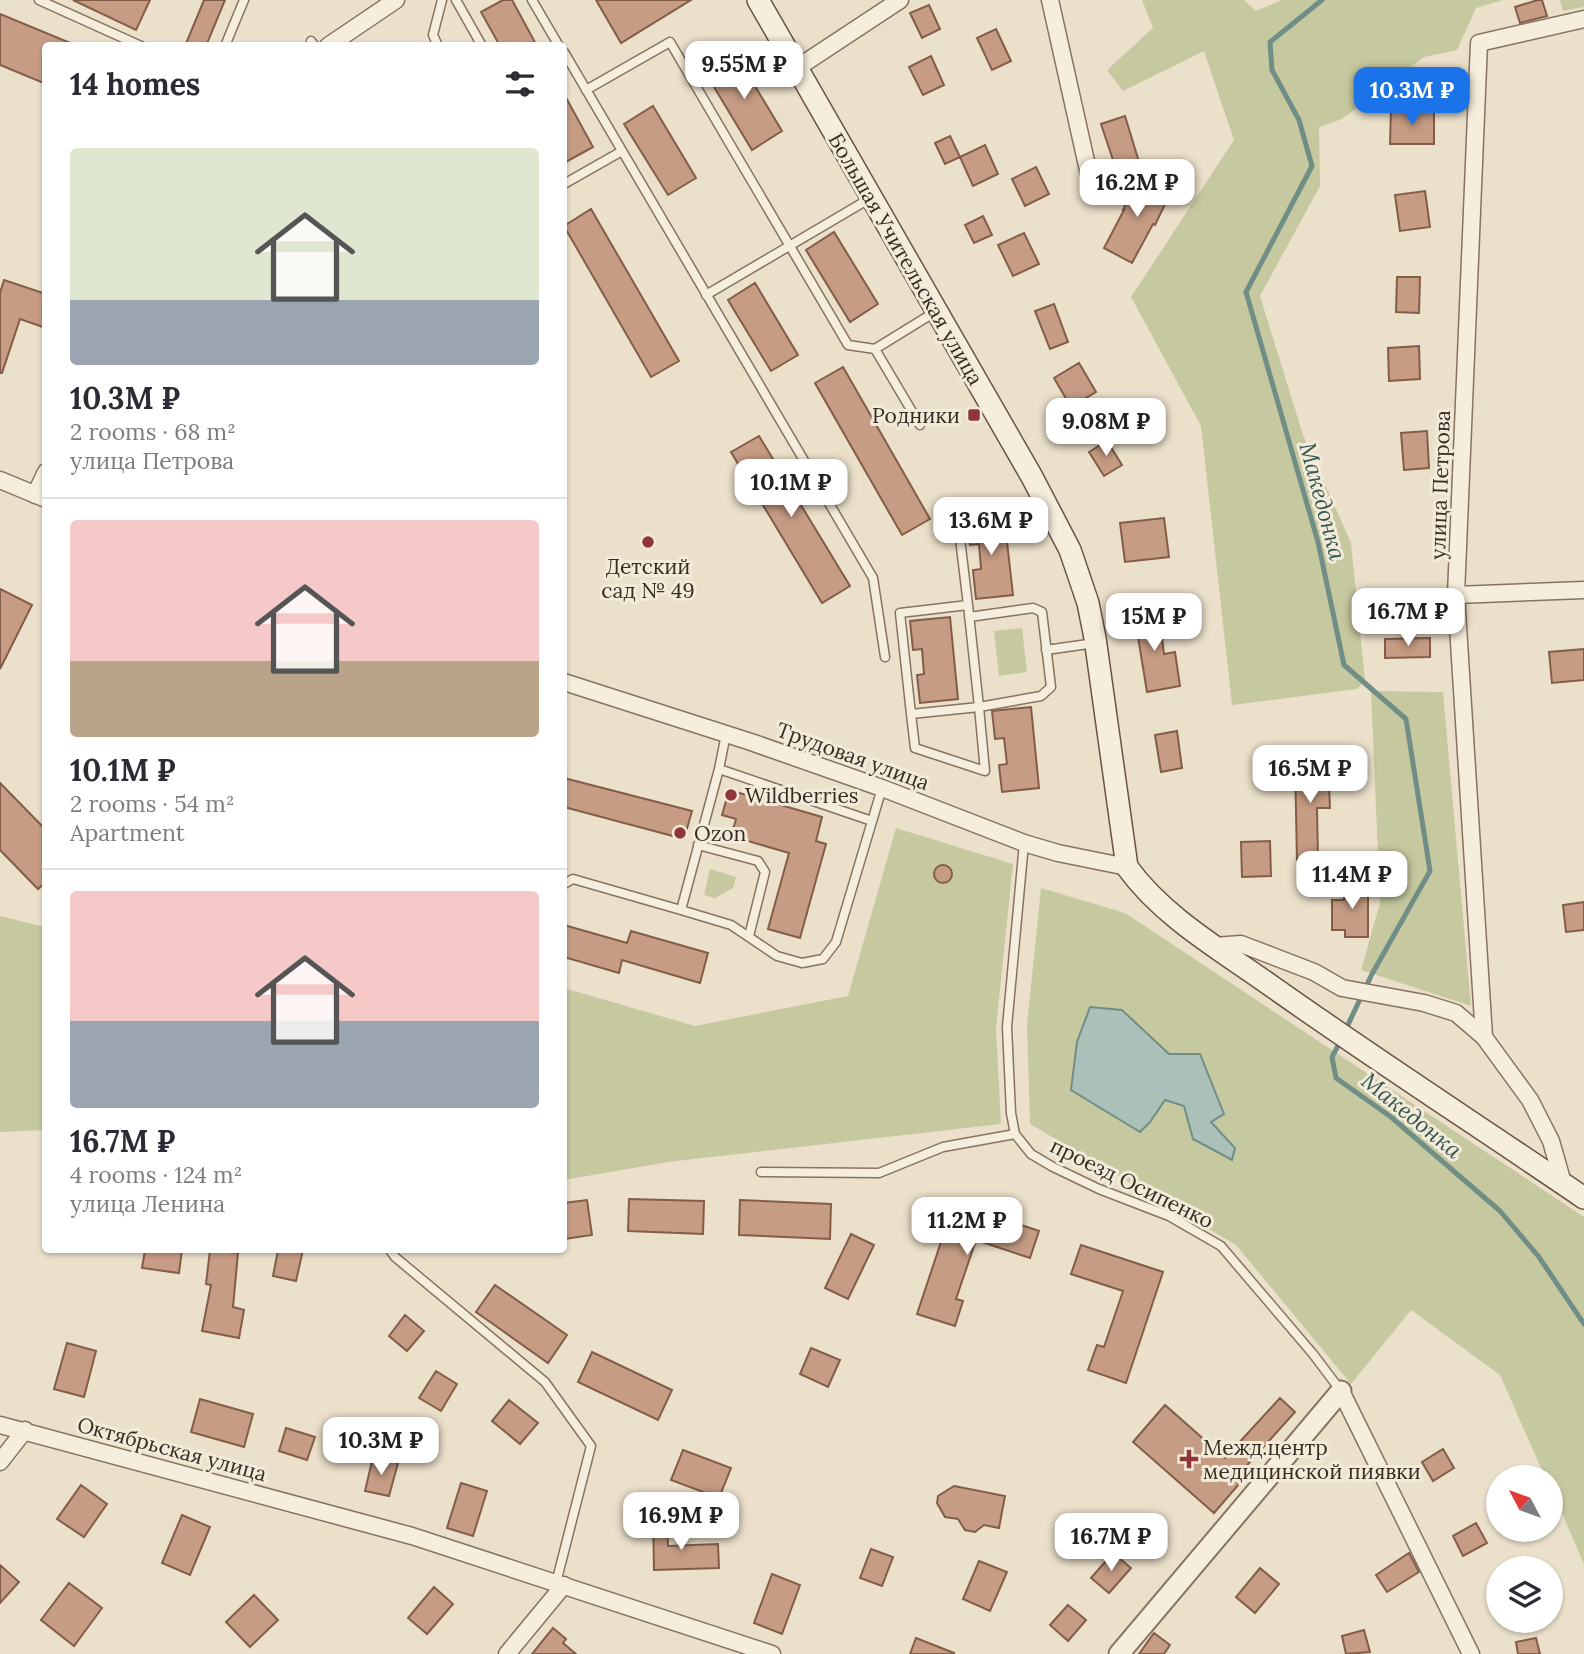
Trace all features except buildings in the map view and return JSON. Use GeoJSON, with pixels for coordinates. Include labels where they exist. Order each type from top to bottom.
{"type":"FeatureCollection","features":[{"type":"Feature","properties":{"kind":"main road","name":"Большая Учительская улица"},"geometry":{"type":"LineString","coordinates":[[758,0],[1032,478],[1070,550],[1088,603],[1096,643],[1127,867]]}},
{"type":"Feature","properties":{"kind":"main road"},"geometry":{"type":"LineString","coordinates":[[1127,867],[1160,904],[1215,946],[1584,1198]]}},
{"type":"Feature","properties":{"kind":"street"},"geometry":{"type":"LineString","coordinates":[[334,42],[396,0]]}},
{"type":"Feature","properties":{"kind":"street"},"geometry":{"type":"LineString","coordinates":[[797,68],[900,0]]}},
{"type":"Feature","properties":{"kind":"street"},"geometry":{"type":"LineString","coordinates":[[1050,0],[1090,179]]}},
{"type":"Feature","properties":{"kind":"street","name":"улица Петрова"},"geometry":{"type":"LineString","coordinates":[[1484,1037],[1456,595],[1479,43],[1584,19]]}},
{"type":"Feature","properties":{"kind":"street"},"geometry":{"type":"LineString","coordinates":[[0,480],[40,497]]}},
{"type":"Feature","properties":{"kind":"street"},"geometry":{"type":"LineString","coordinates":[[1456,595],[1584,590]]}},
{"type":"Feature","properties":{"kind":"street","name":"Трудовая улица"},"geometry":{"type":"LineString","coordinates":[[567,683],[882,788],[1024,843],[1127,867]]}},
{"type":"Feature","properties":{"kind":"street"},"geometry":{"type":"LineString","coordinates":[[1215,946],[1241,944],[1314,972],[1342,988],[1424,1003],[1456,1013],[1484,1037],[1530,1100],[1550,1141],[1563,1183]]}},
{"type":"Feature","properties":{"kind":"street"},"geometry":{"type":"LineString","coordinates":[[1119,1654],[1341,1391],[1471,1654]]}},
{"type":"Feature","properties":{"kind":"street","name":"Октябрьская улица"},"geometry":{"type":"LineString","coordinates":[[0,1425],[412,1536],[772,1654]]}},
{"type":"Feature","properties":{"kind":"street"},"geometry":{"type":"LineString","coordinates":[[0,1462],[25,1430]]}},
{"type":"Feature","properties":{"kind":"street"},"geometry":{"type":"LineString","coordinates":[[508,1654],[560,1584]]}},
{"type":"Feature","properties":{"kind":"lane"},"geometry":{"type":"LineString","coordinates":[[40,0],[132,42]]}},
{"type":"Feature","properties":{"kind":"lane"},"geometry":{"type":"LineString","coordinates":[[227,42],[244,0]]}},
{"type":"Feature","properties":{"kind":"lane"},"geometry":{"type":"LineString","coordinates":[[436,42],[433,35],[442,0]]}},
{"type":"Feature","properties":{"kind":"lane"},"geometry":{"type":"LineString","coordinates":[[456,0],[480,42]]}},
{"type":"Feature","properties":{"kind":"lane"},"geometry":{"type":"LineString","coordinates":[[532,0],[557,42]]}},
{"type":"Feature","properties":{"kind":"lane"},"geometry":{"type":"LineString","coordinates":[[586,90],[670,41],[848,345],[875,349],[936,311]]}},
{"type":"Feature","properties":{"kind":"lane"},"geometry":{"type":"LineString","coordinates":[[567,57],[873,578],[885,657]]}},
{"type":"Feature","properties":{"kind":"lane"},"geometry":{"type":"LineString","coordinates":[[567,182],[622,151]]}},
{"type":"Feature","properties":{"kind":"lane"},"geometry":{"type":"LineString","coordinates":[[706,295],[871,197]]}},
{"type":"Feature","properties":{"kind":"lane"},"geometry":{"type":"LineString","coordinates":[[875,349],[920,425]]}},
{"type":"Feature","properties":{"kind":"lane"},"geometry":{"type":"LineString","coordinates":[[968,605],[900,613],[915,748],[985,771],[968,605],[957,514],[992,510]]}},
{"type":"Feature","properties":{"kind":"lane"},"geometry":{"type":"LineString","coordinates":[[911,714],[979,707],[1041,696],[1051,687],[1042,612],[1034,608],[969,617]]}},
{"type":"Feature","properties":{"kind":"lane"},"geometry":{"type":"LineString","coordinates":[[1046,650],[1096,643]]}},
{"type":"Feature","properties":{"kind":"lane"},"geometry":{"type":"LineString","coordinates":[[681,910],[726,734]]}},
{"type":"Feature","properties":{"kind":"lane"},"geometry":{"type":"LineString","coordinates":[[719,769],[872,821]]}},
{"type":"Feature","properties":{"kind":"lane"},"geometry":{"type":"LineString","coordinates":[[567,882],[573,879],[731,925],[778,956],[802,963],[824,959],[836,942],[882,788]]}},
{"type":"Feature","properties":{"kind":"lane"},"geometry":{"type":"LineString","coordinates":[[761,1172],[879,1173],[943,1147],[1015,1134],[1011,1113],[1007,1027],[1024,843]]}},
{"type":"Feature","properties":{"kind":"lane"},"geometry":{"type":"LineString","coordinates":[[698,845],[758,861],[765,872],[749,936]]}},
{"type":"Feature","properties":{"kind":"lane","name":"проезд Осипенко"},"geometry":{"type":"LineString","coordinates":[[1015,1134],[1031,1154],[1053,1167],[1100,1189],[1170,1216],[1221,1246],[1341,1391]]}},
{"type":"Feature","properties":{"kind":"lane"},"geometry":{"type":"LineString","coordinates":[[392,1253],[545,1382],[591,1446],[560,1584]]}},
{"type":"Feature","properties":{"kind":"green space"},"geometry":{"type":"Polygon","coordinates":[[[1142,0],[1244,0],[1256,11],[1282,0],[1503,0],[1476,8],[1457,50],[1424,57],[1342,119],[1319,127],[1320,186],[1260,296],[1303,435],[1351,543],[1365,680],[1357,689],[1232,705],[1201,426],[1131,297],[1234,140],[1204,51],[1123,91],[1107,70],[1153,28],[1142,0]]]}},
{"type":"Feature","properties":{"kind":"green space"},"geometry":{"type":"Polygon","coordinates":[[[1560,0],[1584,0],[1584,7],[1563,11],[1560,0]]]}},
{"type":"Feature","properties":{"kind":"green space"},"geometry":{"type":"Polygon","coordinates":[[[1022,628],[1027,672],[999,676],[994,631],[1022,628]]]}},
{"type":"Feature","properties":{"kind":"green space"},"geometry":{"type":"Polygon","coordinates":[[[1371,691],[1443,692],[1471,1006],[1361,970],[1380,903],[1371,691]]]}},
{"type":"Feature","properties":{"kind":"green space"},"geometry":{"type":"Polygon","coordinates":[[[896,828],[1013,864],[996,1028],[1001,1124],[668,1162],[567,1179],[567,989],[695,1026],[848,996],[896,828]]]}},
{"type":"Feature","properties":{"kind":"green space"},"geometry":{"type":"Polygon","coordinates":[[[710,869],[736,877],[733,888],[715,898],[704,895],[710,869]]]}},
{"type":"Feature","properties":{"kind":"green space"},"geometry":{"type":"Polygon","coordinates":[[[1041,888],[1125,913],[1584,1217],[1584,1564],[1563,1516],[1563,1465],[1540,1465],[1500,1375],[1411,1310],[1351,1384],[1236,1245],[1030,1124],[1027,1025],[1041,888]]]}},
{"type":"Feature","properties":{"kind":"green space"},"geometry":{"type":"Polygon","coordinates":[[[0,916],[42,926],[42,1130],[0,1132],[0,916]]]}},
{"type":"Feature","properties":{"kind":"water"},"geometry":{"type":"Polygon","coordinates":[[[1090,1007],[1122,1010],[1169,1054],[1200,1054],[1224,1114],[1211,1122],[1235,1148],[1232,1160],[1193,1139],[1184,1106],[1165,1100],[1140,1132],[1071,1090],[1077,1042],[1090,1007]]]}},
{"type":"Feature","properties":{"kind":"waterway","name":"Македонка"},"geometry":{"type":"LineString","coordinates":[[1322,0],[1270,42],[1272,70],[1299,120],[1312,166],[1246,292],[1318,542],[1344,665],[1406,719],[1430,871],[1372,974],[1345,1031]]}},
{"type":"Feature","properties":{"kind":"waterway","name":"Македонка"},"geometry":{"type":"LineString","coordinates":[[1341,1040],[1332,1057],[1336,1078],[1391,1117],[1500,1211],[1539,1257],[1584,1324]]}},
{"type":"Feature","properties":{"kind":"place","name":"Родники"},"geometry":{"type":"Point","coordinates":[974,415]}},
{"type":"Feature","properties":{"kind":"place","name":"Детский сад № 49"},"geometry":{"type":"Point","coordinates":[648,542]}},
{"type":"Feature","properties":{"kind":"place","name":"Wildberries"},"geometry":{"type":"Point","coordinates":[731,795]}},
{"type":"Feature","properties":{"kind":"place","name":"Ozon"},"geometry":{"type":"Point","coordinates":[680,833]}},
{"type":"Feature","properties":{"kind":"place","name":"Межд.центр медицинской пиявки"},"geometry":{"type":"Point","coordinates":[1189,1459]}}]}
